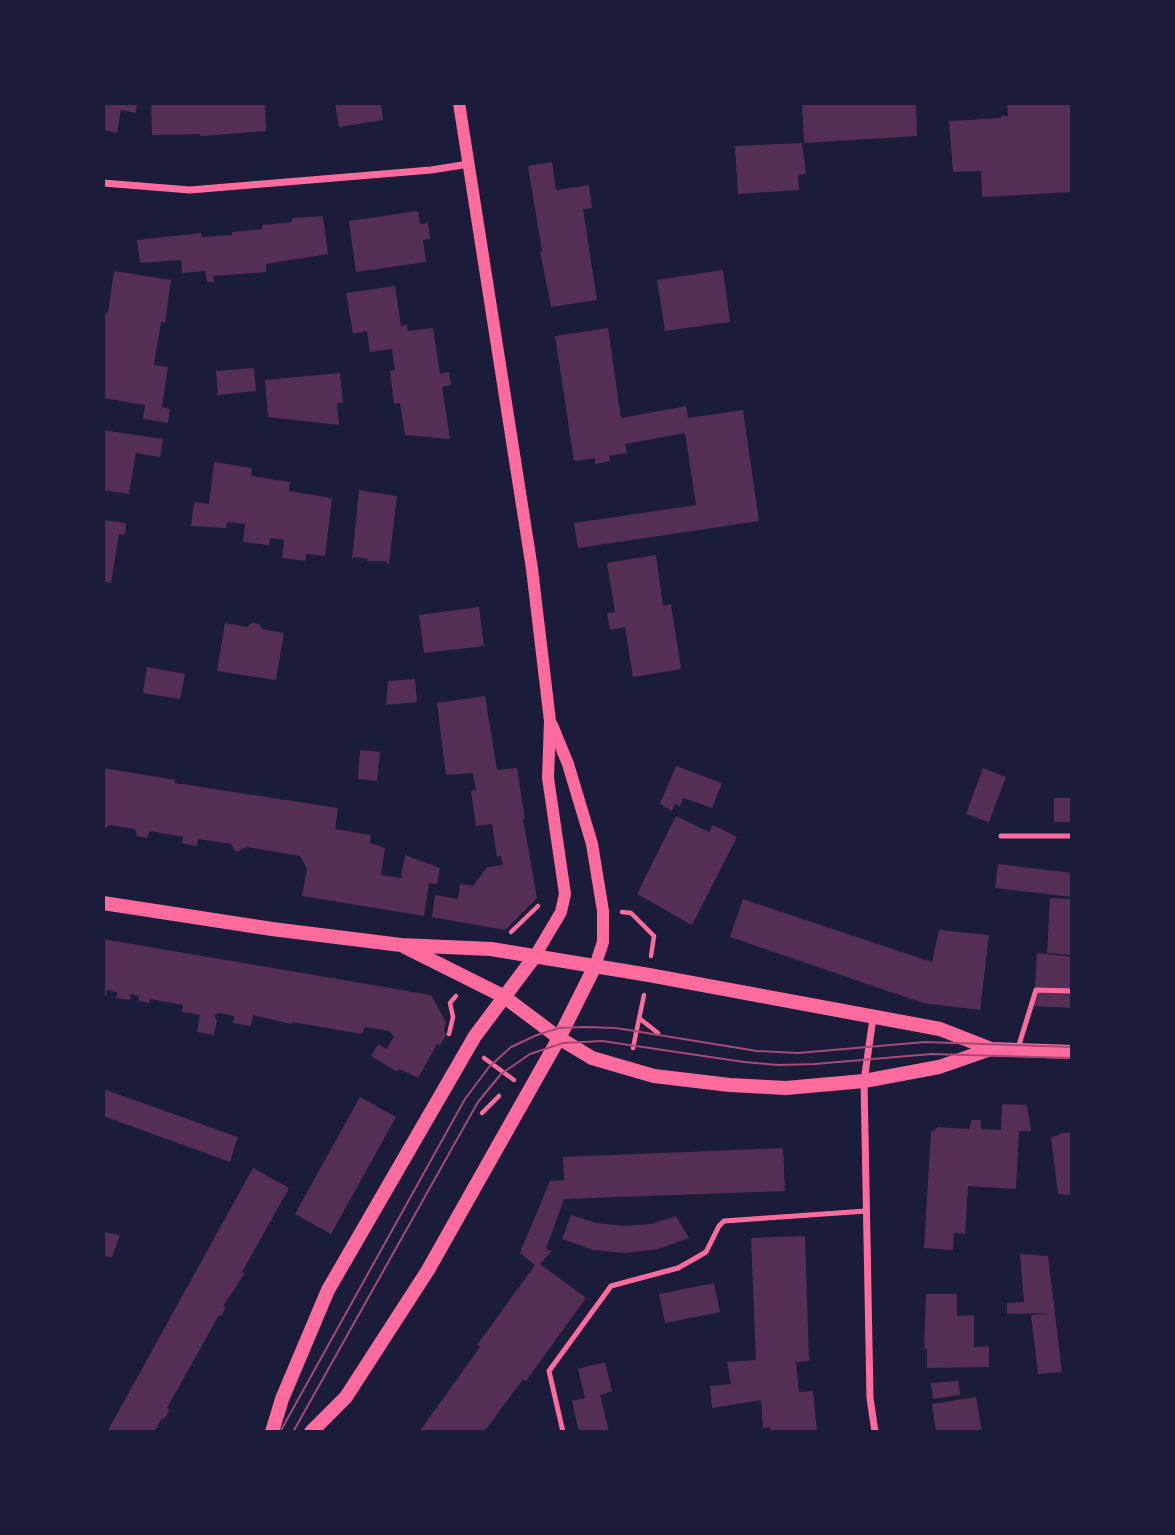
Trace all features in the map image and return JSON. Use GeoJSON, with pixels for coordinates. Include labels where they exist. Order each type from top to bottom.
{"type":"FeatureCollection","features":[{"type":"Feature","properties":{"kind":"main road"},"geometry":{"type":"LineString","coordinates":[[103,903],[272,929],[401,945],[491,949],[940,1029],[991,1049],[1072,1052]]}},
{"type":"Feature","properties":{"kind":"main road"},"geometry":{"type":"LineString","coordinates":[[401,945],[503,996],[559,1038],[592,1058],[654,1076],[786,1088],[864,1081],[939,1067],[991,1049]]}},
{"type":"Feature","properties":{"kind":"main road"},"geometry":{"type":"LineString","coordinates":[[272,1432],[282,1399],[327,1290],[475,1036],[536,956]]}},
{"type":"Feature","properties":{"kind":"main road"},"geometry":{"type":"LineString","coordinates":[[311,1432],[346,1397],[400,1316],[559,1038],[595,967]]}},
{"type":"Feature","properties":{"kind":"street"},"geometry":{"type":"LineString","coordinates":[[459,103],[532,569],[550,721],[548,778],[565,894],[561,912],[536,956]]}},
{"type":"Feature","properties":{"kind":"street"},"geometry":{"type":"LineString","coordinates":[[103,184],[190,190],[431,170],[469,164]]}},
{"type":"Feature","properties":{"kind":"street"},"geometry":{"type":"LineString","coordinates":[[550,721],[568,764],[592,844],[603,911],[603,942],[595,967]]}},
{"type":"Feature","properties":{"kind":"street"},"geometry":{"type":"LineString","coordinates":[[873,1018],[864,1081],[870,1398],[875,1432]]}},
{"type":"Feature","properties":{"kind":"lane"},"geometry":{"type":"LineString","coordinates":[[1001,836],[1072,836]]}},
{"type":"Feature","properties":{"kind":"lane"},"geometry":{"type":"LineString","coordinates":[[1017,1051],[1036,990],[1072,991]]}},
{"type":"Feature","properties":{"kind":"lane"},"geometry":{"type":"LineString","coordinates":[[563,1432],[549,1371],[611,1286],[678,1268],[694,1259],[706,1252],[724,1221],[866,1211]]}},
{"type":"Feature","properties":{"kind":"path"},"geometry":{"type":"LineString","coordinates":[[639,1018],[658,1032]]}},
{"type":"Feature","properties":{"kind":"building"},"geometry":{"type":"Polygon","coordinates":[[[103,103],[137,103],[136,113],[121,110],[117,133],[103,130],[103,103]]]}},
{"type":"Feature","properties":{"kind":"building"},"geometry":{"type":"Polygon","coordinates":[[[151,103],[265,103],[266,131],[201,136],[152,135],[151,103]]]}},
{"type":"Feature","properties":{"kind":"building"},"geometry":{"type":"Polygon","coordinates":[[[335,103],[381,103],[383,120],[339,127],[335,103]]]}},
{"type":"Feature","properties":{"kind":"building"},"geometry":{"type":"Polygon","coordinates":[[[802,103],[916,103],[917,136],[804,143],[802,103]]]}},
{"type":"Feature","properties":{"kind":"building"},"geometry":{"type":"Polygon","coordinates":[[[1007,103],[1072,103],[1072,192],[982,197],[981,171],[953,172],[949,121],[1008,116],[1007,103]]]}},
{"type":"Feature","properties":{"kind":"building"},"geometry":{"type":"Polygon","coordinates":[[[802,143],[806,174],[798,175],[799,190],[738,194],[735,146],[802,143]]]}},
{"type":"Feature","properties":{"kind":"building"},"geometry":{"type":"Polygon","coordinates":[[[552,162],[556,190],[589,185],[592,208],[583,209],[597,300],[551,307],[528,166],[552,162]]]}},
{"type":"Feature","properties":{"kind":"building"},"geometry":{"type":"Polygon","coordinates":[[[418,211],[420,224],[428,223],[430,239],[423,240],[426,262],[356,272],[349,221],[418,211]]]}},
{"type":"Feature","properties":{"kind":"building"},"geometry":{"type":"Polygon","coordinates":[[[323,216],[328,254],[266,264],[266,272],[213,276],[214,282],[207,282],[205,271],[182,273],[181,260],[140,263],[137,240],[201,233],[202,237],[232,235],[232,232],[262,229],[262,225],[292,222],[292,218],[323,216]]]}},
{"type":"Feature","properties":{"kind":"building"},"geometry":{"type":"Polygon","coordinates":[[[723,270],[730,322],[665,331],[657,280],[723,270]]]}},
{"type":"Feature","properties":{"kind":"building"},"geometry":{"type":"Polygon","coordinates":[[[114,271],[171,280],[165,323],[161,322],[154,365],[168,367],[162,407],[170,409],[168,423],[143,419],[145,405],[103,398],[103,315],[108,313],[114,271]]]}},
{"type":"Feature","properties":{"kind":"building"},"geometry":{"type":"Polygon","coordinates":[[[395,286],[401,326],[407,325],[408,331],[433,328],[440,374],[449,372],[451,385],[442,387],[450,439],[405,435],[400,403],[394,404],[390,371],[395,370],[392,349],[370,352],[367,331],[353,334],[346,293],[395,286]]]}},
{"type":"Feature","properties":{"kind":"building"},"geometry":{"type":"Polygon","coordinates":[[[608,328],[621,418],[686,406],[688,418],[743,410],[759,521],[578,548],[574,523],[696,505],[685,433],[625,444],[627,453],[609,456],[610,461],[595,464],[595,458],[574,461],[555,336],[608,328]]]}},
{"type":"Feature","properties":{"kind":"building"},"geometry":{"type":"Polygon","coordinates":[[[254,368],[256,391],[218,395],[216,371],[254,368]]]}},
{"type":"Feature","properties":{"kind":"building"},"geometry":{"type":"Polygon","coordinates":[[[340,373],[343,403],[337,403],[339,425],[268,417],[265,380],[340,373]]]}},
{"type":"Feature","properties":{"kind":"building"},"geometry":{"type":"Polygon","coordinates":[[[103,430],[163,439],[160,457],[136,453],[129,494],[103,490],[103,430]]]}},
{"type":"Feature","properties":{"kind":"building"},"geometry":{"type":"Polygon","coordinates":[[[214,462],[252,468],[251,476],[290,482],[289,491],[332,498],[325,556],[306,554],[306,561],[282,558],[284,540],[270,538],[269,545],[243,542],[245,524],[227,522],[226,528],[191,526],[194,502],[209,504],[214,462]]]}},
{"type":"Feature","properties":{"kind":"building"},"geometry":{"type":"Polygon","coordinates":[[[359,490],[397,496],[389,564],[387,561],[367,561],[368,559],[355,557],[352,559],[359,490]]]}},
{"type":"Feature","properties":{"kind":"building"},"geometry":{"type":"Polygon","coordinates":[[[103,520],[126,523],[125,535],[119,534],[111,583],[103,581],[103,520]]]}},
{"type":"Feature","properties":{"kind":"building"},"geometry":{"type":"Polygon","coordinates":[[[656,555],[663,606],[671,604],[681,669],[633,677],[625,627],[610,630],[607,613],[615,612],[607,563],[656,555]]]}},
{"type":"Feature","properties":{"kind":"building"},"geometry":{"type":"Polygon","coordinates":[[[479,607],[484,646],[424,653],[419,615],[479,607]]]}},
{"type":"Feature","properties":{"kind":"building"},"geometry":{"type":"Polygon","coordinates":[[[225,623],[247,627],[252,623],[259,624],[262,629],[284,633],[276,680],[217,671],[225,623]]]}},
{"type":"Feature","properties":{"kind":"building"},"geometry":{"type":"Polygon","coordinates":[[[147,667],[185,674],[180,699],[143,693],[147,667]]]}},
{"type":"Feature","properties":{"kind":"building"},"geometry":{"type":"Polygon","coordinates":[[[415,679],[417,702],[386,705],[388,681],[415,679]]]}},
{"type":"Feature","properties":{"kind":"building"},"geometry":{"type":"Polygon","coordinates":[[[485,696],[497,770],[517,768],[537,898],[505,930],[432,917],[435,895],[458,899],[460,884],[473,886],[487,867],[503,865],[501,856],[497,857],[492,824],[476,826],[471,791],[476,790],[473,773],[446,775],[437,703],[485,696]]]}},
{"type":"Feature","properties":{"kind":"building"},"geometry":{"type":"Polygon","coordinates":[[[360,750],[380,752],[377,781],[358,779],[360,750]]]}},
{"type":"Feature","properties":{"kind":"building"},"geometry":{"type":"Polygon","coordinates":[[[676,766],[722,783],[712,808],[683,798],[680,806],[675,804],[672,811],[660,804],[676,766]]]}},
{"type":"Feature","properties":{"kind":"building"},"geometry":{"type":"Polygon","coordinates":[[[103,768],[175,780],[175,783],[338,808],[335,829],[371,835],[370,843],[385,848],[381,875],[401,878],[405,855],[440,868],[437,884],[429,883],[424,916],[302,896],[307,869],[300,856],[247,847],[236,852],[231,844],[198,839],[197,846],[182,843],[183,837],[150,831],[147,838],[137,836],[135,829],[109,825],[103,830],[103,768]]]}},
{"type":"Feature","properties":{"kind":"building"},"geometry":{"type":"Polygon","coordinates":[[[983,768],[1006,777],[989,822],[966,814],[983,768]]]}},
{"type":"Feature","properties":{"kind":"building"},"geometry":{"type":"Polygon","coordinates":[[[1054,798],[1072,798],[1072,822],[1054,822],[1054,798]]]}},
{"type":"Feature","properties":{"kind":"building"},"geometry":{"type":"Polygon","coordinates":[[[676,816],[709,832],[713,825],[737,837],[692,925],[637,894],[676,816]]]}},
{"type":"Feature","properties":{"kind":"building"},"geometry":{"type":"Polygon","coordinates":[[[998,864],[1072,873],[1072,897],[995,888],[998,864]]]}},
{"type":"Feature","properties":{"kind":"building"},"geometry":{"type":"Polygon","coordinates":[[[1050,898],[1072,899],[1072,955],[1047,953],[1050,898]]]}},
{"type":"Feature","properties":{"kind":"building"},"geometry":{"type":"Polygon","coordinates":[[[743,899],[932,962],[939,930],[989,935],[980,1010],[923,1003],[730,937],[743,899]]]}},
{"type":"Feature","properties":{"kind":"building"},"geometry":{"type":"Polygon","coordinates":[[[103,939],[431,995],[446,1022],[444,1032],[447,1034],[440,1045],[437,1044],[418,1078],[400,1069],[396,1071],[371,1056],[378,1044],[387,1049],[394,1036],[389,1031],[365,1027],[362,1034],[292,1022],[291,1024],[253,1015],[251,1026],[233,1023],[234,1016],[219,1013],[214,1015],[217,1020],[214,1035],[197,1032],[200,1015],[182,1012],[183,1005],[150,999],[149,1003],[138,1001],[139,996],[131,994],[130,1000],[116,998],[117,992],[107,990],[106,996],[103,995],[103,939]]]}},
{"type":"Feature","properties":{"kind":"building"},"geometry":{"type":"Polygon","coordinates":[[[1037,953],[1072,957],[1072,1008],[1034,1006],[1037,953]]]}},
{"type":"Feature","properties":{"kind":"building"},"geometry":{"type":"Polygon","coordinates":[[[103,1089],[238,1137],[230,1162],[103,1116],[103,1089]]]}},
{"type":"Feature","properties":{"kind":"building"},"geometry":{"type":"Polygon","coordinates":[[[360,1097],[396,1117],[331,1234],[295,1214],[360,1097]]]}},
{"type":"Feature","properties":{"kind":"building"},"geometry":{"type":"Polygon","coordinates":[[[1002,1104],[1027,1105],[1031,1131],[1019,1131],[1016,1189],[968,1186],[965,1234],[954,1233],[953,1250],[924,1248],[931,1132],[938,1127],[970,1129],[971,1120],[981,1120],[981,1129],[1001,1130],[1002,1104]]]}},
{"type":"Feature","properties":{"kind":"building"},"geometry":{"type":"Polygon","coordinates":[[[1062,1133],[1072,1133],[1072,1195],[1058,1194],[1051,1138],[1062,1133]]]}},
{"type":"Feature","properties":{"kind":"building"},"geometry":{"type":"Polygon","coordinates":[[[783,1148],[785,1191],[564,1199],[546,1249],[552,1251],[540,1264],[586,1298],[526,1381],[523,1379],[484,1432],[419,1432],[535,1265],[520,1253],[550,1181],[564,1180],[563,1157],[783,1148]]]}},
{"type":"Feature","properties":{"kind":"building"},"geometry":{"type":"Polygon","coordinates":[[[253,1168],[289,1188],[242,1272],[245,1273],[223,1306],[226,1307],[167,1408],[170,1410],[154,1432],[107,1432],[253,1168]]]}},
{"type":"Feature","properties":{"kind":"building"},"geometry":{"type":"Polygon","coordinates":[[[571,1215],[597,1223],[624,1226],[651,1224],[676,1216],[689,1238],[658,1249],[625,1253],[593,1250],[562,1239],[571,1215]]]}},
{"type":"Feature","properties":{"kind":"building"},"geometry":{"type":"Polygon","coordinates":[[[103,1232],[120,1235],[112,1257],[103,1256],[103,1232]]]}},
{"type":"Feature","properties":{"kind":"building"},"geometry":{"type":"Polygon","coordinates":[[[805,1236],[809,1361],[796,1362],[799,1392],[813,1391],[817,1432],[771,1432],[770,1427],[763,1428],[761,1400],[712,1408],[710,1386],[731,1384],[727,1362],[756,1360],[751,1238],[805,1236]]]}},
{"type":"Feature","properties":{"kind":"building"},"geometry":{"type":"Polygon","coordinates":[[[1020,1254],[1048,1256],[1062,1372],[1038,1374],[1031,1315],[1049,1313],[1007,1314],[1007,1303],[1024,1302],[1020,1254]]]}},
{"type":"Feature","properties":{"kind":"building"},"geometry":{"type":"Polygon","coordinates":[[[714,1283],[720,1312],[665,1323],[659,1294],[714,1283]]]}},
{"type":"Feature","properties":{"kind":"building"},"geometry":{"type":"Polygon","coordinates":[[[926,1294],[957,1294],[957,1316],[974,1315],[974,1347],[989,1346],[989,1367],[927,1368],[927,1349],[924,1349],[926,1294]]]}},
{"type":"Feature","properties":{"kind":"building"},"geometry":{"type":"Polygon","coordinates":[[[605,1362],[612,1391],[600,1395],[609,1432],[579,1432],[572,1401],[585,1398],[578,1369],[605,1362]]]}},
{"type":"Feature","properties":{"kind":"building"},"geometry":{"type":"Polygon","coordinates":[[[958,1381],[960,1395],[933,1399],[931,1383],[958,1381]]]}},
{"type":"Feature","properties":{"kind":"building"},"geometry":{"type":"Polygon","coordinates":[[[976,1397],[982,1432],[936,1432],[932,1404],[976,1397]]]}},
{"type":"Feature","properties":{"kind":"tram line"},"geometry":{"type":"LineString","coordinates":[[280,1432],[465,1099],[489,1067],[511,1047],[559,1028],[584,1027],[616,1028],[757,1051],[798,1053],[925,1042],[1072,1047]]}},
{"type":"Feature","properties":{"kind":"tram line"},"geometry":{"type":"LineString","coordinates":[[293,1432],[478,1102],[501,1074],[530,1054],[563,1043],[602,1041],[778,1065],[931,1054],[1072,1058]]}}]}
